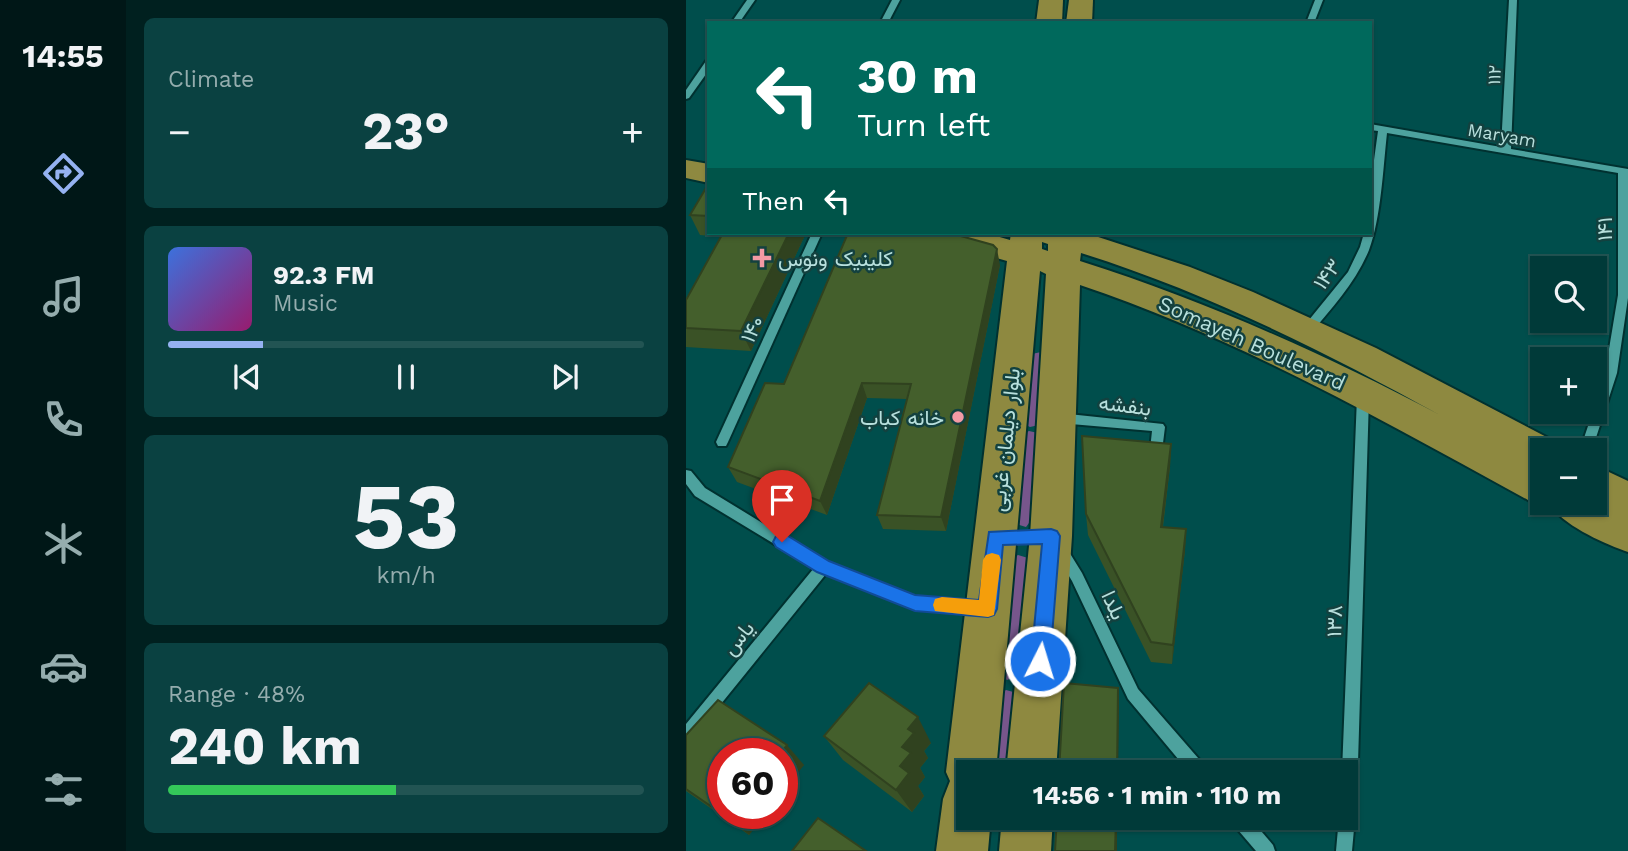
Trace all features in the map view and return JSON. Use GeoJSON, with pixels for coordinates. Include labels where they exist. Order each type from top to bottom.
{"type":"FeatureCollection","features":[{"type":"Feature","properties":{"kind":"main road"},"geometry":{"type":"LineString","coordinates":[[1049,21],[1051,0]]}},
{"type":"Feature","properties":{"kind":"main road"},"geometry":{"type":"LineString","coordinates":[[1080,21],[1081,0]]}},
{"type":"Feature","properties":{"kind":"main road"},"geometry":{"type":"LineString","coordinates":[[686,144],[707,149]]}},
{"type":"Feature","properties":{"kind":"main road"},"geometry":{"type":"LineString","coordinates":[[686,169],[707,174]]}},
{"type":"Feature","properties":{"kind":"main road","name":"Somayeh Boulevard"},"geometry":{"type":"LineString","coordinates":[[968,235],[1049,243],[1206,286],[1464,410],[1530,446]]}},
{"type":"Feature","properties":{"kind":"main road"},"geometry":{"type":"LineString","coordinates":[[1033,760],[1045,686],[1057,417],[1049,243]]}},
{"type":"Feature","properties":{"kind":"main road","name":"Somayeh Boulevard"},"geometry":{"type":"LineString","coordinates":[[1049,243],[1363,393],[1530,482]]}},
{"type":"Feature","properties":{"kind":"main road","name":"بلوار دیلمان غربی"},"geometry":{"type":"LineString","coordinates":[[972,760],[995,537],[1049,243]]}},
{"type":"Feature","properties":{"kind":"main road"},"geometry":{"type":"LineString","coordinates":[[1607,489],[1628,501]]}},
{"type":"Feature","properties":{"kind":"main road"},"geometry":{"type":"LineString","coordinates":[[1593,515],[1628,534]]}},
{"type":"Feature","properties":{"kind":"main road"},"geometry":{"type":"LineString","coordinates":[[995,537],[1051,536]]}},
{"type":"Feature","properties":{"kind":"main road"},"geometry":{"type":"LineString","coordinates":[[962,851],[964,830]]}},
{"type":"Feature","properties":{"kind":"main road"},"geometry":{"type":"LineString","coordinates":[[1025,851],[1027,830]]}},
{"type":"Feature","properties":{"kind":"street"},"geometry":{"type":"LineString","coordinates":[[737,21],[751,0]]}},
{"type":"Feature","properties":{"kind":"street"},"geometry":{"type":"LineString","coordinates":[[885,21],[896,0]]}},
{"type":"Feature","properties":{"kind":"street"},"geometry":{"type":"LineString","coordinates":[[1311,21],[1318,0]]}},
{"type":"Feature","properties":{"kind":"street","name":"۱۱۲"},"geometry":{"type":"LineString","coordinates":[[1506,151],[1513,0]]}},
{"type":"Feature","properties":{"kind":"street"},"geometry":{"type":"LineString","coordinates":[[686,96],[707,66]]}},
{"type":"Feature","properties":{"kind":"street","name":"Maryam"},"geometry":{"type":"LineString","coordinates":[[1372,127],[1626,172]]}},
{"type":"Feature","properties":{"kind":"street","name":"۱۴۳"},"geometry":{"type":"LineString","coordinates":[[1372,215],[1383,129]]}},
{"type":"Feature","properties":{"kind":"street","name":"۱۴۱"},"geometry":{"type":"LineString","coordinates":[[1591,438],[1611,373],[1623,295],[1626,172]]}},
{"type":"Feature","properties":{"kind":"street","name":"۱۴۰"},"geometry":{"type":"LineString","coordinates":[[722,442],[816,235]]}},
{"type":"Feature","properties":{"kind":"street","name":"۱۴۳"},"geometry":{"type":"LineString","coordinates":[[1306,332],[1348,281],[1366,249],[1369,235]]}},
{"type":"Feature","properties":{"kind":"street","name":"۱۳۸"},"geometry":{"type":"LineString","coordinates":[[1344,851],[1349,796],[1363,393]]}},
{"type":"Feature","properties":{"kind":"street","name":"بنفشه"},"geometry":{"type":"LineString","coordinates":[[1057,417],[1159,427],[1155,459]]}},
{"type":"Feature","properties":{"kind":"street"},"geometry":{"type":"LineString","coordinates":[[686,475],[700,492],[823,567],[915,603],[988,609]]}},
{"type":"Feature","properties":{"kind":"street","name":"یلدا"},"geometry":{"type":"LineString","coordinates":[[1051,536],[1077,577],[1126,693],[1188,760]]}},
{"type":"Feature","properties":{"kind":"street","name":"یاس"},"geometry":{"type":"LineString","coordinates":[[686,736],[823,567]]}},
{"type":"Feature","properties":{"kind":"street"},"geometry":{"type":"LineString","coordinates":[[1249,830],[1266,851]]}},
{"type":"Feature","properties":{"kind":"shaded area"},"geometry":{"type":"Polygon","coordinates":[[[1032,354],[1045,354],[1039,425],[1030,427],[1026,425],[1032,354]]]}},
{"type":"Feature","properties":{"kind":"shaded area"},"geometry":{"type":"Polygon","coordinates":[[[1025,433],[1038,433],[1032,519],[1026,527],[1016,524],[1025,433]]]}},
{"type":"Feature","properties":{"kind":"shaded area"},"geometry":{"type":"Polygon","coordinates":[[[1018,555],[1028,558],[1029,563],[1018,676],[1007,680],[1002,676],[1013,558],[1018,555]]]}},
{"type":"Feature","properties":{"kind":"shaded area"},"geometry":{"type":"Polygon","coordinates":[[[1006,690],[1017,693],[1014,760],[993,760],[1001,693],[1006,690]]]}},
{"type":"Feature","properties":{"kind":"building"},"geometry":{"type":"Polygon","coordinates":[[[707,186],[707,216],[690,215],[707,186]]]}},
{"type":"Feature","properties":{"kind":"building"},"geometry":{"type":"Polygon","coordinates":[[[722,235],[788,235],[741,331],[686,328],[686,300],[722,235]]]}},
{"type":"Feature","properties":{"kind":"building"},"geometry":{"type":"Polygon","coordinates":[[[847,235],[957,235],[993,245],[997,249],[941,517],[877,515],[911,384],[862,383],[820,501],[728,467],[765,383],[784,384],[847,235]]]}},
{"type":"Feature","properties":{"kind":"building"},"geometry":{"type":"Polygon","coordinates":[[[1082,436],[1171,444],[1161,527],[1186,529],[1173,645],[1151,642],[1086,514],[1082,436]]]}},
{"type":"Feature","properties":{"kind":"building"},"geometry":{"type":"Polygon","coordinates":[[[869,683],[918,717],[908,729],[914,733],[902,747],[911,753],[900,766],[909,773],[896,790],[824,736],[869,683]]]}},
{"type":"Feature","properties":{"kind":"building"},"geometry":{"type":"Polygon","coordinates":[[[1064,683],[1118,688],[1117,760],[1060,760],[1064,683]]]}},
{"type":"Feature","properties":{"kind":"building"},"geometry":{"type":"Polygon","coordinates":[[[718,700],[776,738],[707,738],[707,804],[686,789],[686,735],[718,700]]]}},
{"type":"Feature","properties":{"kind":"building"},"geometry":{"type":"Polygon","coordinates":[[[818,818],[866,851],[792,851],[818,818]]]}},
{"type":"Feature","properties":{"kind":"building"},"geometry":{"type":"Polygon","coordinates":[[[1056,830],[1116,830],[1115,851],[1055,851],[1056,830]]]}},
{"type":"Feature","properties":{"kind":"slow traffic"},"geometry":{"type":"LineString","coordinates":[[942,605],[988,609],[992,560]]}},
{"type":"Feature","properties":{"kind":"place","name":"کلینیک ونوس"},"geometry":{"type":"Point","coordinates":[762,258]}},
{"type":"Feature","properties":{"kind":"place","name":"خانه کباب"},"geometry":{"type":"Point","coordinates":[958,417]}},
{"type":"Feature","properties":{"kind":"route"},"geometry":{"type":"LineString","coordinates":[[782,542],[823,567],[915,603],[988,609],[995,537],[1051,536],[1040,661]]}}]}
